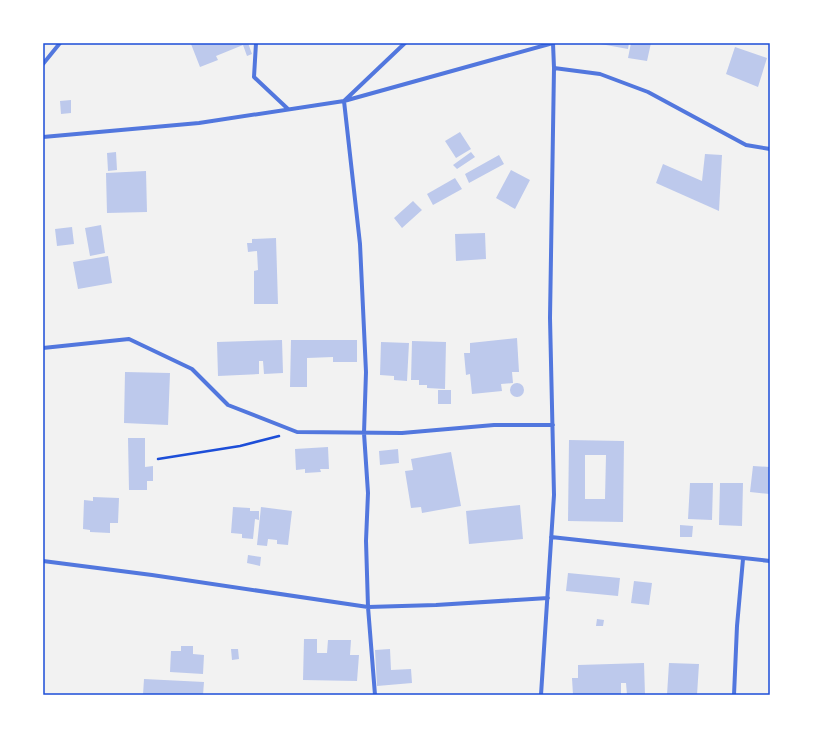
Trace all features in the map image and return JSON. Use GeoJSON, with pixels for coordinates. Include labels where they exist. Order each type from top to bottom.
{"type":"FeatureCollection","features":[{"type":"Feature","properties":{"kind":"street"},"geometry":{"type":"LineString","coordinates":[[43,64],[60,43]]}},
{"type":"Feature","properties":{"kind":"street"},"geometry":{"type":"LineString","coordinates":[[256,43],[254,77],[288,109]]}},
{"type":"Feature","properties":{"kind":"street"},"geometry":{"type":"LineString","coordinates":[[344,101],[405,43]]}},
{"type":"Feature","properties":{"kind":"street"},"geometry":{"type":"LineString","coordinates":[[43,137],[199,123],[344,101],[553,43],[554,68],[550,318],[554,495],[541,695]]}},
{"type":"Feature","properties":{"kind":"street"},"geometry":{"type":"LineString","coordinates":[[554,68],[600,74],[648,92],[746,145],[770,149]]}},
{"type":"Feature","properties":{"kind":"street"},"geometry":{"type":"LineString","coordinates":[[344,101],[360,244],[366,372],[364,433],[368,493],[366,541],[368,608],[375,695]]}},
{"type":"Feature","properties":{"kind":"street"},"geometry":{"type":"LineString","coordinates":[[43,348],[129,340],[192,369],[228,405],[297,432],[402,433],[494,425],[552,425]]}},
{"type":"Feature","properties":{"kind":"street"},"geometry":{"type":"LineString","coordinates":[[551,537],[770,561]]}},
{"type":"Feature","properties":{"kind":"street"},"geometry":{"type":"LineString","coordinates":[[734,695],[737,626],[743,559]]}},
{"type":"Feature","properties":{"kind":"street"},"geometry":{"type":"LineString","coordinates":[[43,561],[152,575],[368,608],[548,598]]}},
{"type":"Feature","properties":{"kind":"path"},"geometry":{"type":"LineString","coordinates":[[158,459],[240,446],[297,432]]}},
{"type":"Feature","properties":{"kind":"building"},"geometry":{"type":"Polygon","coordinates":[[[248,43],[252,54],[247,56],[243,45],[216,56],[218,60],[200,67],[191,44],[248,43]]]}},
{"type":"Feature","properties":{"kind":"building"},"geometry":{"type":"Polygon","coordinates":[[[595,43],[629,43],[628,49],[595,43]]]}},
{"type":"Feature","properties":{"kind":"building"},"geometry":{"type":"Polygon","coordinates":[[[631,43],[651,43],[647,61],[628,58],[631,43]]]}},
{"type":"Feature","properties":{"kind":"building"},"geometry":{"type":"Polygon","coordinates":[[[735,47],[767,58],[758,87],[726,74],[735,47]]]}},
{"type":"Feature","properties":{"kind":"building"},"geometry":{"type":"Polygon","coordinates":[[[71,100],[71,113],[61,114],[60,101],[71,100]]]}},
{"type":"Feature","properties":{"kind":"building"},"geometry":{"type":"Polygon","coordinates":[[[460,132],[471,149],[456,158],[445,141],[460,132]]]}},
{"type":"Feature","properties":{"kind":"building"},"geometry":{"type":"Polygon","coordinates":[[[116,152],[117,170],[108,171],[107,153],[116,152]]]}},
{"type":"Feature","properties":{"kind":"building"},"geometry":{"type":"Polygon","coordinates":[[[471,152],[475,157],[457,169],[453,165],[471,152]]]}},
{"type":"Feature","properties":{"kind":"building"},"geometry":{"type":"Polygon","coordinates":[[[705,154],[722,155],[719,211],[656,183],[663,164],[702,181],[705,154]]]}},
{"type":"Feature","properties":{"kind":"building"},"geometry":{"type":"Polygon","coordinates":[[[499,155],[504,164],[469,183],[465,174],[499,155]]]}},
{"type":"Feature","properties":{"kind":"building"},"geometry":{"type":"Polygon","coordinates":[[[511,170],[530,180],[515,209],[496,198],[511,170]]]}},
{"type":"Feature","properties":{"kind":"building"},"geometry":{"type":"Polygon","coordinates":[[[146,171],[147,212],[107,213],[106,173],[146,171]]]}},
{"type":"Feature","properties":{"kind":"building"},"geometry":{"type":"Polygon","coordinates":[[[455,178],[462,189],[433,205],[427,194],[455,178]]]}},
{"type":"Feature","properties":{"kind":"building"},"geometry":{"type":"Polygon","coordinates":[[[413,201],[422,210],[402,228],[394,218],[413,201]]]}},
{"type":"Feature","properties":{"kind":"building"},"geometry":{"type":"Polygon","coordinates":[[[101,225],[105,253],[90,256],[85,228],[101,225]]]}},
{"type":"Feature","properties":{"kind":"building"},"geometry":{"type":"Polygon","coordinates":[[[72,227],[74,244],[57,246],[55,229],[72,227]]]}},
{"type":"Feature","properties":{"kind":"building"},"geometry":{"type":"Polygon","coordinates":[[[485,233],[486,259],[456,261],[455,234],[485,233]]]}},
{"type":"Feature","properties":{"kind":"building"},"geometry":{"type":"Polygon","coordinates":[[[276,238],[278,304],[254,304],[254,271],[258,270],[257,251],[248,252],[247,243],[252,243],[252,239],[276,238]]]}},
{"type":"Feature","properties":{"kind":"building"},"geometry":{"type":"Polygon","coordinates":[[[108,256],[112,283],[78,289],[73,262],[108,256]]]}},
{"type":"Feature","properties":{"kind":"building"},"geometry":{"type":"Polygon","coordinates":[[[517,338],[519,372],[512,372],[513,383],[501,384],[502,391],[472,394],[470,374],[466,375],[464,353],[470,353],[470,343],[517,338]]]}},
{"type":"Feature","properties":{"kind":"building"},"geometry":{"type":"Polygon","coordinates":[[[282,340],[283,373],[264,374],[263,361],[259,361],[259,374],[218,376],[217,342],[282,340]]]}},
{"type":"Feature","properties":{"kind":"building"},"geometry":{"type":"Polygon","coordinates":[[[291,340],[357,340],[357,362],[333,362],[333,357],[307,358],[307,387],[290,387],[291,340]]]}},
{"type":"Feature","properties":{"kind":"building"},"geometry":{"type":"Polygon","coordinates":[[[412,341],[446,342],[445,389],[427,388],[427,385],[419,385],[419,380],[411,380],[412,341]]]}},
{"type":"Feature","properties":{"kind":"building"},"geometry":{"type":"Polygon","coordinates":[[[381,342],[409,343],[407,381],[394,380],[394,376],[380,375],[381,342]]]}},
{"type":"Feature","properties":{"kind":"building"},"geometry":{"type":"Polygon","coordinates":[[[125,372],[170,373],[168,425],[124,423],[125,372]]]}},
{"type":"Feature","properties":{"kind":"building"},"geometry":{"type":"Polygon","coordinates":[[[517,383],[522,385],[524,390],[522,395],[517,397],[512,395],[510,390],[512,385],[517,383]]]}},
{"type":"Feature","properties":{"kind":"building"},"geometry":{"type":"Polygon","coordinates":[[[438,390],[451,390],[451,404],[438,404],[438,390]]]}},
{"type":"Feature","properties":{"kind":"building"},"geometry":{"type":"Polygon","coordinates":[[[128,438],[145,438],[145,467],[153,466],[153,481],[147,481],[147,490],[129,490],[128,438]]]}},
{"type":"Feature","properties":{"kind":"building"},"geometry":{"type":"Polygon","coordinates":[[[569,440],[624,441],[623,522],[568,521],[569,440]],[[585,455],[585,499],[605,499],[606,455],[585,455]]]}},
{"type":"Feature","properties":{"kind":"building"},"geometry":{"type":"Polygon","coordinates":[[[328,447],[329,469],[320,469],[321,472],[305,473],[305,469],[296,470],[295,449],[328,447]]]}},
{"type":"Feature","properties":{"kind":"building"},"geometry":{"type":"Polygon","coordinates":[[[398,449],[399,463],[380,465],[379,451],[398,449]]]}},
{"type":"Feature","properties":{"kind":"building"},"geometry":{"type":"Polygon","coordinates":[[[451,452],[461,506],[422,513],[421,507],[411,508],[405,471],[413,470],[411,459],[451,452]]]}},
{"type":"Feature","properties":{"kind":"building"},"geometry":{"type":"Polygon","coordinates":[[[753,466],[770,467],[770,494],[750,492],[753,466]]]}},
{"type":"Feature","properties":{"kind":"building"},"geometry":{"type":"Polygon","coordinates":[[[690,483],[713,483],[712,520],[688,519],[690,483]]]}},
{"type":"Feature","properties":{"kind":"building"},"geometry":{"type":"Polygon","coordinates":[[[720,483],[743,483],[742,526],[719,525],[720,483]]]}},
{"type":"Feature","properties":{"kind":"building"},"geometry":{"type":"Polygon","coordinates":[[[93,497],[119,498],[118,523],[110,523],[110,533],[90,532],[90,530],[83,529],[84,500],[93,501],[93,497]]]}},
{"type":"Feature","properties":{"kind":"building"},"geometry":{"type":"Polygon","coordinates":[[[520,505],[523,539],[469,544],[466,511],[520,505]]]}},
{"type":"Feature","properties":{"kind":"building"},"geometry":{"type":"Polygon","coordinates":[[[233,507],[250,508],[250,511],[259,511],[259,520],[255,519],[253,539],[242,538],[242,534],[231,533],[233,507]]]}},
{"type":"Feature","properties":{"kind":"building"},"geometry":{"type":"Polygon","coordinates":[[[261,507],[292,511],[288,545],[277,544],[277,540],[268,539],[267,546],[257,545],[261,507]]]}},
{"type":"Feature","properties":{"kind":"building"},"geometry":{"type":"Polygon","coordinates":[[[680,525],[693,526],[692,537],[680,537],[680,525]]]}},
{"type":"Feature","properties":{"kind":"building"},"geometry":{"type":"Polygon","coordinates":[[[248,555],[261,557],[260,566],[247,563],[248,555]]]}},
{"type":"Feature","properties":{"kind":"building"},"geometry":{"type":"Polygon","coordinates":[[[568,573],[620,578],[618,596],[566,591],[568,573]]]}},
{"type":"Feature","properties":{"kind":"building"},"geometry":{"type":"Polygon","coordinates":[[[634,581],[652,583],[649,605],[631,603],[634,581]]]}},
{"type":"Feature","properties":{"kind":"building"},"geometry":{"type":"Polygon","coordinates":[[[597,619],[604,620],[603,626],[596,626],[597,619]]]}},
{"type":"Feature","properties":{"kind":"building"},"geometry":{"type":"Polygon","coordinates":[[[304,639],[317,639],[317,653],[327,653],[328,640],[351,640],[350,655],[359,655],[357,681],[303,680],[304,639]]]}},
{"type":"Feature","properties":{"kind":"building"},"geometry":{"type":"Polygon","coordinates":[[[181,646],[193,646],[193,654],[204,655],[203,674],[170,672],[171,651],[181,651],[181,646]]]}},
{"type":"Feature","properties":{"kind":"building"},"geometry":{"type":"Polygon","coordinates":[[[231,649],[238,649],[239,659],[232,660],[231,649]]]}},
{"type":"Feature","properties":{"kind":"building"},"geometry":{"type":"Polygon","coordinates":[[[390,649],[391,670],[411,669],[412,683],[377,686],[375,650],[390,649]]]}},
{"type":"Feature","properties":{"kind":"building"},"geometry":{"type":"Polygon","coordinates":[[[644,663],[645,695],[627,695],[626,683],[621,683],[621,695],[573,695],[572,678],[578,678],[578,665],[644,663]]]}},
{"type":"Feature","properties":{"kind":"building"},"geometry":{"type":"Polygon","coordinates":[[[669,663],[699,664],[697,695],[667,695],[669,663]]]}},
{"type":"Feature","properties":{"kind":"building"},"geometry":{"type":"Polygon","coordinates":[[[144,679],[204,682],[203,695],[143,695],[144,679]]]}}]}
